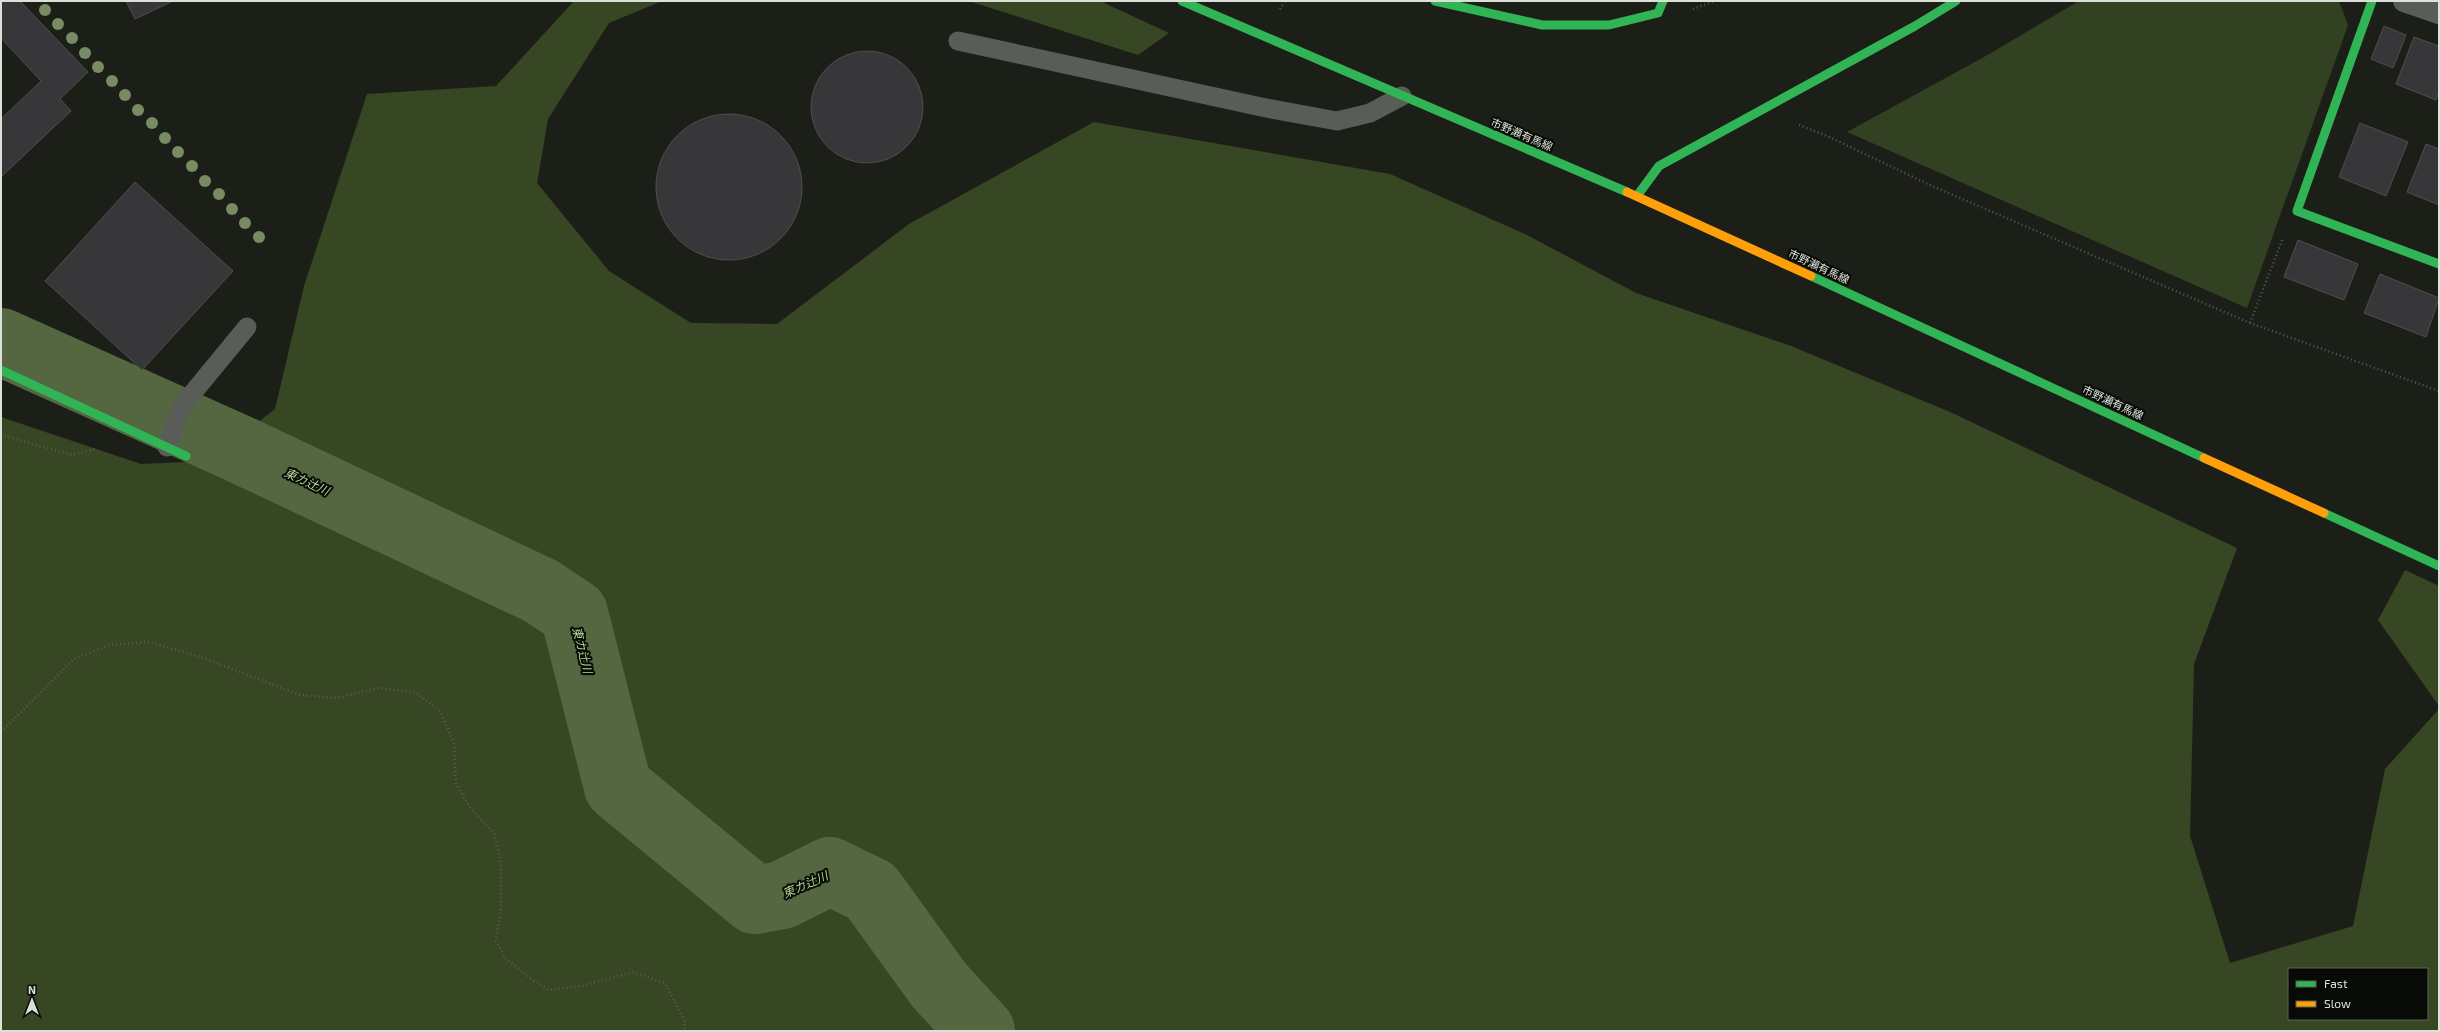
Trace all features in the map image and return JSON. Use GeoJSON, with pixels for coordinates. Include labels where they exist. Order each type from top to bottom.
{"type":"FeatureCollection","features":[{"type":"Feature","properties":{"kind":"main road","name":"市野瀬有馬線"},"geometry":{"type":"LineString","coordinates":[[1182,1],[1637,196],[2439,566]]}},
{"type":"Feature","properties":{"kind":"main road"},"geometry":{"type":"LineString","coordinates":[[1435,1],[1542,25],[1609,25],[1658,13],[1663,1]]}},
{"type":"Feature","properties":{"kind":"main road"},"geometry":{"type":"LineString","coordinates":[[1637,196],[1659,166],[1956,1]]}},
{"type":"Feature","properties":{"kind":"main road"},"geometry":{"type":"LineString","coordinates":[[2372,1],[2297,211],[2439,264]]}},
{"type":"Feature","properties":{"kind":"main road"},"geometry":{"type":"LineString","coordinates":[[1,370],[186,456]]}},
{"type":"Feature","properties":{"kind":"street"},"geometry":{"type":"LineString","coordinates":[[2404,1],[2439,14]]}},
{"type":"Feature","properties":{"kind":"lane"},"geometry":{"type":"LineString","coordinates":[[958,41],[1266,108],[1338,121],[1370,113],[1402,96]]}},
{"type":"Feature","properties":{"kind":"lane"},"geometry":{"type":"LineString","coordinates":[[167,447],[182,406],[247,327]]}},
{"type":"Feature","properties":{"kind":"path"},"geometry":{"type":"LineString","coordinates":[[1278,11],[1285,1]]}},
{"type":"Feature","properties":{"kind":"path"},"geometry":{"type":"LineString","coordinates":[[1779,100],[1799,126],[1825,135],[1932,186],[2250,323],[2439,391]]}},
{"type":"Feature","properties":{"kind":"path"},"geometry":{"type":"LineString","coordinates":[[2250,323],[2285,234]]}},
{"type":"Feature","properties":{"kind":"path"},"geometry":{"type":"LineString","coordinates":[[1,435],[72,455],[112,446],[136,432]]}},
{"type":"Feature","properties":{"kind":"path"},"geometry":{"type":"LineString","coordinates":[[1,732],[74,659],[110,645],[149,642],[204,658],[300,695],[337,698],[379,688],[415,692],[440,711],[454,743],[456,783],[470,808],[494,833],[501,863],[502,908],[496,941],[505,958],[530,978],[549,990],[582,986],[633,972],[665,983],[685,1022],[684,1031]]}},
{"type":"Feature","properties":{"kind":"green space"},"geometry":{"type":"Polygon","coordinates":[[[574,1],[662,1],[609,23],[548,119],[537,183],[609,271],[691,323],[777,324],[909,224],[1094,122],[1390,174],[1527,235],[1636,293],[1791,346],[1950,412],[2237,548],[2194,664],[2190,836],[2230,963],[2353,926],[2385,769],[2439,709],[2439,1031],[1,1031],[1,417],[141,464],[209,461],[275,409],[304,286],[367,94],[496,86],[574,1]]]}},
{"type":"Feature","properties":{"kind":"green space"},"geometry":{"type":"Polygon","coordinates":[[[969,1],[1100,1],[1169,33],[1138,55],[969,1]]]}},
{"type":"Feature","properties":{"kind":"green space"},"geometry":{"type":"Polygon","coordinates":[[[2079,1],[2339,1],[2348,25],[2247,308],[1847,132],[1984,57],[2079,1]]]}},
{"type":"Feature","properties":{"kind":"green space"},"geometry":{"type":"Polygon","coordinates":[[[2405,570],[2439,586],[2439,706],[2378,620],[2405,570]]]}},
{"type":"Feature","properties":{"kind":"building"},"geometry":{"type":"Polygon","coordinates":[[[1,1],[20,1],[88,72],[60,99],[71,111],[1,177],[1,119],[41,81],[1,38],[1,1]]]}},
{"type":"Feature","properties":{"kind":"building"},"geometry":{"type":"Polygon","coordinates":[[[126,1],[173,1],[135,19],[126,1]]]}},
{"type":"Feature","properties":{"kind":"building"},"geometry":{"type":"Polygon","coordinates":[[[2384,26],[2406,35],[2393,68],[2371,59],[2384,26]]]}},
{"type":"Feature","properties":{"kind":"building"},"geometry":{"type":"Polygon","coordinates":[[[2414,37],[2439,46],[2439,91],[2436,100],[2396,84],[2414,37]]]}},
{"type":"Feature","properties":{"kind":"building"},"geometry":{"type":"Polygon","coordinates":[[[867,51],[888,55],[906,68],[919,86],[923,107],[919,128],[906,146],[888,159],[867,163],[846,159],[828,146],[815,128],[811,107],[815,86],[828,68],[846,55],[867,51]]]}},
{"type":"Feature","properties":{"kind":"building"},"geometry":{"type":"Polygon","coordinates":[[[722,114],[736,114],[764,122],[776,130],[786,140],[797,159],[801,173],[801,201],[794,222],[786,234],[776,244],[757,255],[736,260],[722,260],[694,252],[682,244],[672,234],[661,215],[656,194],[656,180],[664,152],[672,140],[682,130],[701,119],[722,114]]]}},
{"type":"Feature","properties":{"kind":"building"},"geometry":{"type":"Polygon","coordinates":[[[2360,123],[2408,142],[2386,196],[2339,177],[2360,123]]]}},
{"type":"Feature","properties":{"kind":"building"},"geometry":{"type":"Polygon","coordinates":[[[2426,144],[2439,149],[2439,205],[2407,192],[2426,144]]]}},
{"type":"Feature","properties":{"kind":"building"},"geometry":{"type":"Polygon","coordinates":[[[135,182],[233,271],[142,370],[45,281],[135,182]]]}},
{"type":"Feature","properties":{"kind":"building"},"geometry":{"type":"Polygon","coordinates":[[[2298,240],[2358,264],[2344,300],[2284,277],[2298,240]]]}},
{"type":"Feature","properties":{"kind":"building"},"geometry":{"type":"Polygon","coordinates":[[[2380,274],[2439,298],[2426,337],[2364,313],[2380,274]]]}},
{"type":"Feature","properties":{"kind":"waterway","name":"東カ辻川"},"geometry":{"type":"LineString","coordinates":[[1,342],[235,447],[541,591],[574,613],[618,787],[755,900],[782,895],[830,871],[871,891],[939,985],[981,1031]]}},
{"type":"Feature","properties":{"kind":"traffic: fast"},"geometry":{"type":"LineString","coordinates":[[1182,1],[1627,192]]}},
{"type":"Feature","properties":{"kind":"traffic: fast"},"geometry":{"type":"LineString","coordinates":[[1435,1],[1542,25],[1609,25],[1658,13],[1663,1]]}},
{"type":"Feature","properties":{"kind":"traffic: fast"},"geometry":{"type":"LineString","coordinates":[[1637,196],[1659,166],[1915,26],[1956,1]]}},
{"type":"Feature","properties":{"kind":"traffic: fast"},"geometry":{"type":"LineString","coordinates":[[2372,1],[2297,211],[2439,264]]}},
{"type":"Feature","properties":{"kind":"traffic: fast"},"geometry":{"type":"LineString","coordinates":[[1811,276],[2204,458]]}},
{"type":"Feature","properties":{"kind":"traffic: fast"},"geometry":{"type":"LineString","coordinates":[[1,370],[186,456]]}},
{"type":"Feature","properties":{"kind":"traffic: fast"},"geometry":{"type":"LineString","coordinates":[[2324,513],[2439,566]]}},
{"type":"Feature","properties":{"kind":"traffic: slow"},"geometry":{"type":"LineString","coordinates":[[1627,192],[1811,276]]}},
{"type":"Feature","properties":{"kind":"traffic: slow"},"geometry":{"type":"LineString","coordinates":[[2204,458],[2324,513]]}}]}
